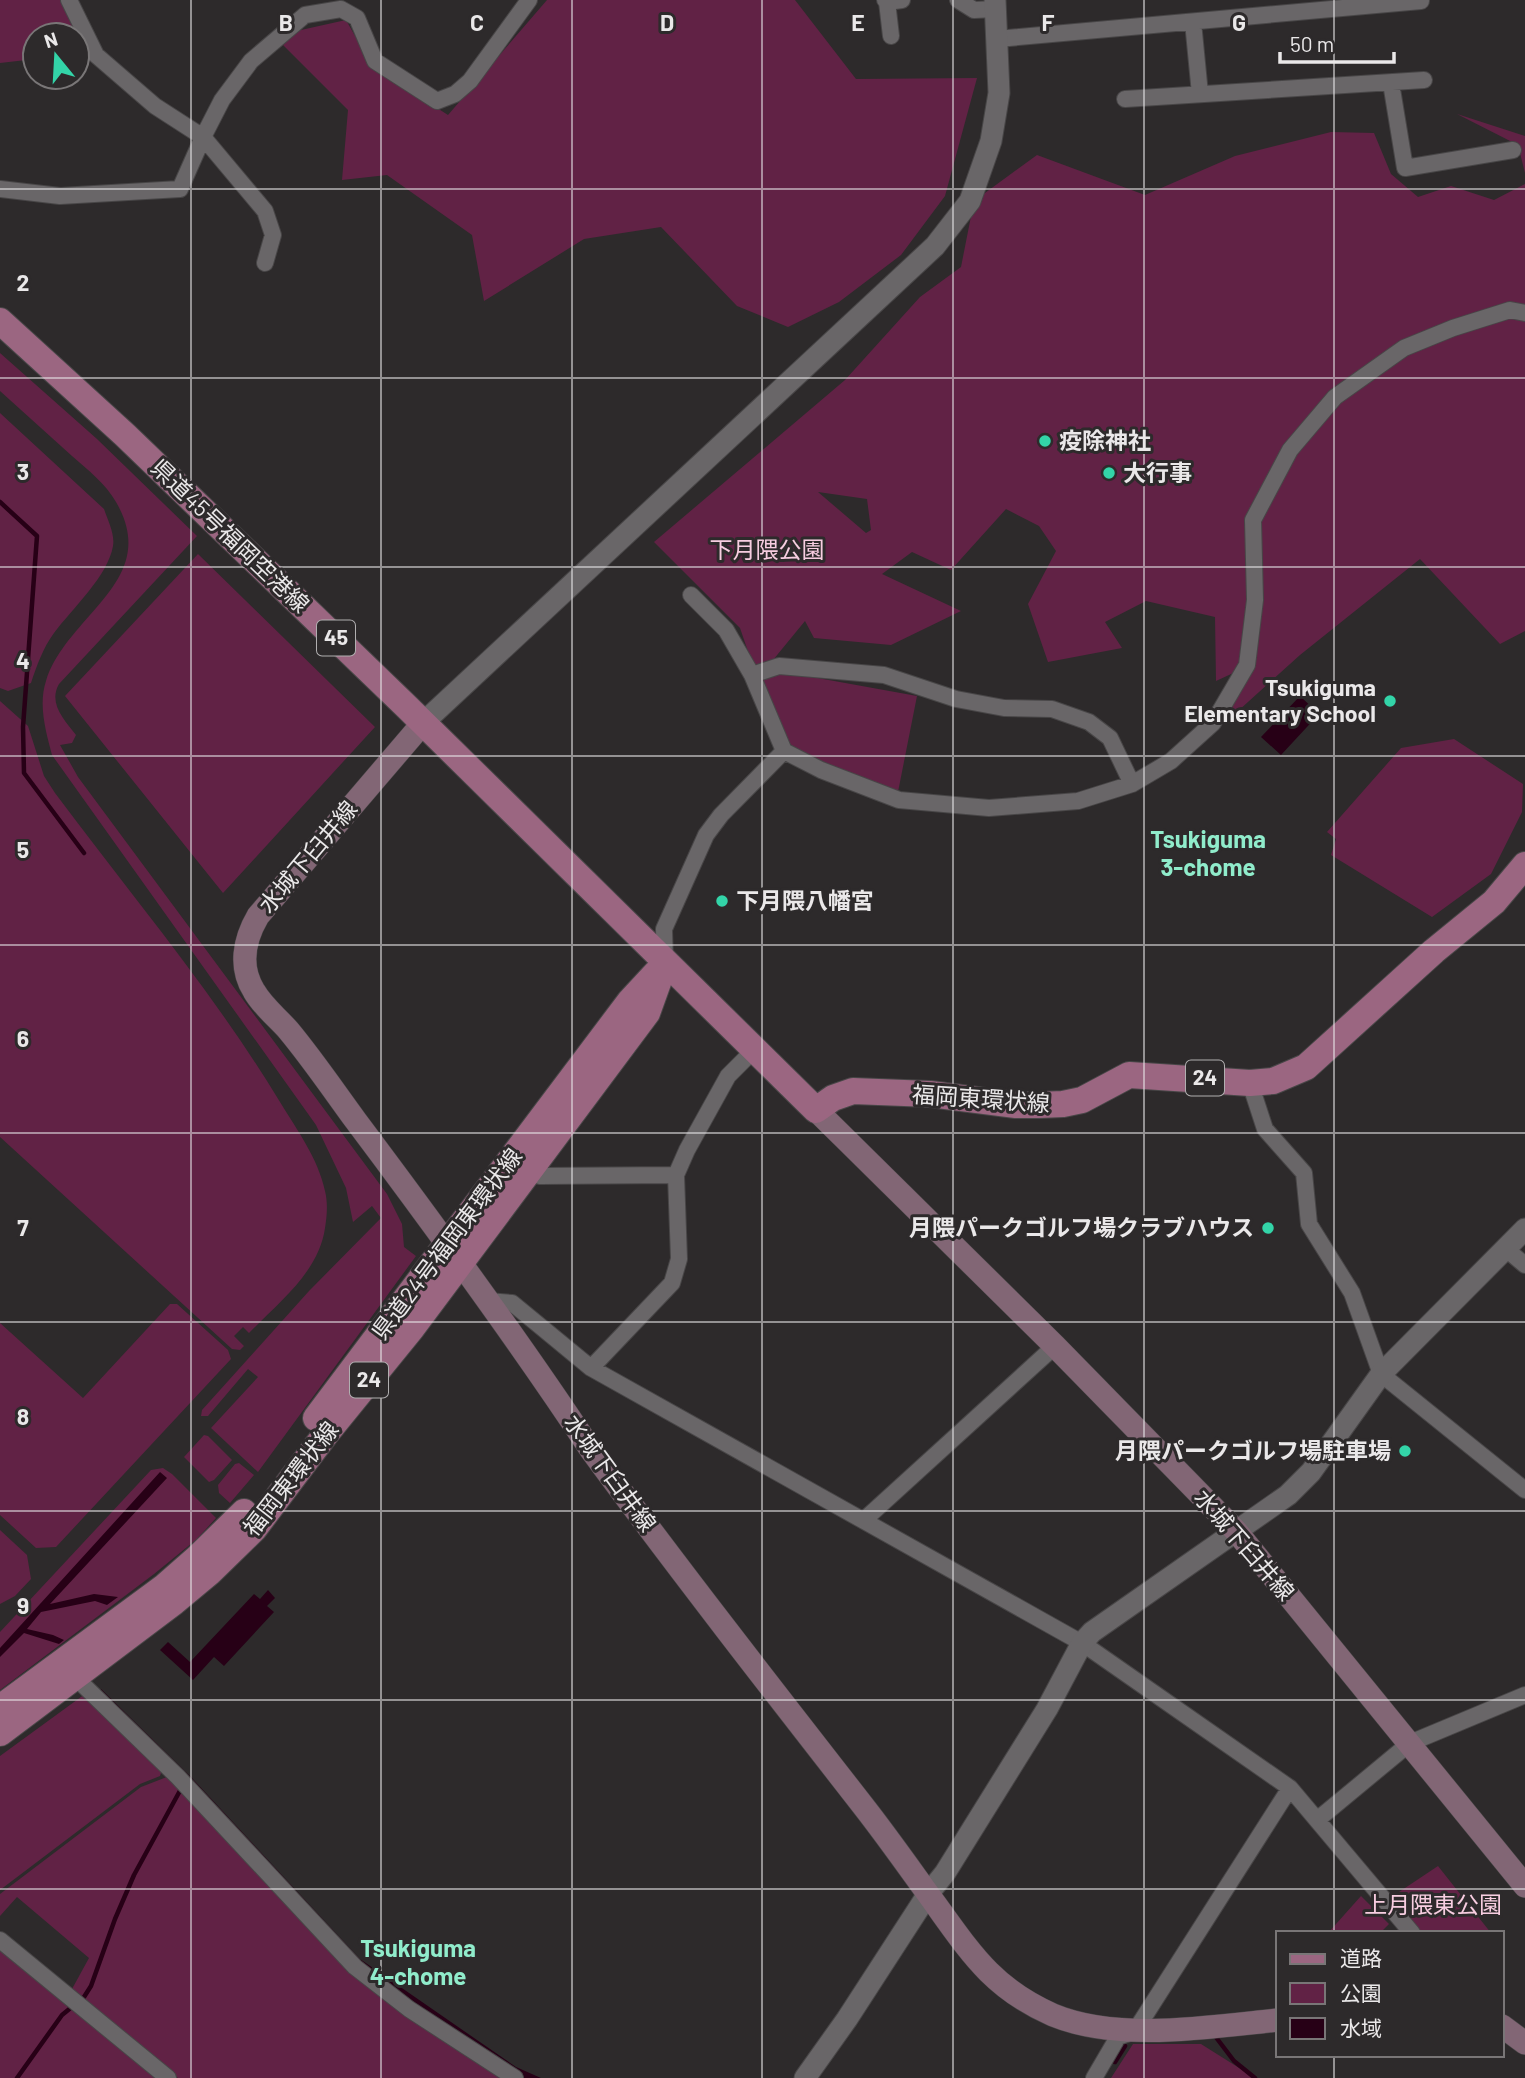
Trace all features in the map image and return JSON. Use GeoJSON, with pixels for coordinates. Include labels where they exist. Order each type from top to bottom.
{"type":"FeatureCollection","features":[{"type":"Feature","properties":{"kind":"main road","name":"県道45号福岡空港線"},"geometry":{"type":"LineString","coordinates":[[0,321],[125,435],[665,963]]}},
{"type":"Feature","properties":{"kind":"main road","name":"水城下臼井線"},"geometry":{"type":"LineString","coordinates":[[422,723],[258,916],[249,931],[244,956],[253,991],[288,1031],[454,1253],[640,1517],[898,1851],[973,1958],[1005,1987],[1026,2001],[1056,2016],[1087,2024],[1135,2031],[1276,2020]]}},
{"type":"Feature","properties":{"kind":"main road","name":"福岡東環状線"},"geometry":{"type":"LineString","coordinates":[[816,1110],[833,1098],[853,1091],[930,1094],[1016,1105],[1040,1105],[1082,1100],[1129,1075],[1250,1083],[1273,1081],[1306,1067],[1434,951],[1494,902],[1525,865]]}},
{"type":"Feature","properties":{"kind":"main road"},"geometry":{"type":"LineString","coordinates":[[665,963],[816,1110]]}},
{"type":"Feature","properties":{"kind":"main road","name":"福岡東環状線"},"geometry":{"type":"LineString","coordinates":[[0,1733],[76,1678],[210,1572],[254,1529],[454,1253],[527,1173],[647,1013],[665,963]]}},
{"type":"Feature","properties":{"kind":"main road","name":"県道24号福岡東環状線"},"geometry":{"type":"LineString","coordinates":[[0,1708],[164,1587],[230,1528],[454,1253],[630,1001],[665,963]]}},
{"type":"Feature","properties":{"kind":"main road","name":"水城下臼井線"},"geometry":{"type":"LineString","coordinates":[[816,1110],[1055,1346],[1236,1531],[1525,1886]]}},
{"type":"Feature","properties":{"kind":"main road"},"geometry":{"type":"LineString","coordinates":[[1504,2027],[1525,2043]]}},
{"type":"Feature","properties":{"kind":"street"},"geometry":{"type":"LineString","coordinates":[[69,0],[96,55],[155,106],[202,137],[265,211],[273,235],[265,263]]}},
{"type":"Feature","properties":{"kind":"street"},"geometry":{"type":"LineString","coordinates":[[0,189],[60,196],[180,189],[202,137],[222,100],[251,61],[305,15],[341,9],[357,18],[375,61],[438,100],[455,94],[470,81],[529,0]]}},
{"type":"Feature","properties":{"kind":"street"},"geometry":{"type":"LineString","coordinates":[[422,723],[935,246],[970,201],[991,141],[999,93],[995,5],[974,10],[958,0]]}},
{"type":"Feature","properties":{"kind":"street"},"geometry":{"type":"LineString","coordinates":[[891,1],[891,36]]}},
{"type":"Feature","properties":{"kind":"street"},"geometry":{"type":"LineString","coordinates":[[997,39],[1193,22],[1335,4],[1421,1]]}},
{"type":"Feature","properties":{"kind":"street"},"geometry":{"type":"LineString","coordinates":[[1193,22],[1200,94]]}},
{"type":"Feature","properties":{"kind":"street"},"geometry":{"type":"LineString","coordinates":[[1125,99],[1424,80]]}},
{"type":"Feature","properties":{"kind":"street"},"geometry":{"type":"LineString","coordinates":[[1391,83],[1405,169],[1513,150]]}},
{"type":"Feature","properties":{"kind":"street"},"geometry":{"type":"LineString","coordinates":[[691,595],[726,630],[752,675],[784,751],[821,770],[899,800],[989,808],[1078,801],[1132,784],[1171,761],[1213,723],[1247,665],[1255,600],[1253,520],[1290,450],[1335,397],[1404,348],[1453,328],[1510,310],[1525,313]]}},
{"type":"Feature","properties":{"kind":"street"},"geometry":{"type":"LineString","coordinates":[[752,675],[779,666],[884,675],[956,699],[1003,708],[1052,709],[1089,722],[1111,738],[1132,784]]}},
{"type":"Feature","properties":{"kind":"street","name":"福岡東環状線"},"geometry":{"type":"LineString","coordinates":[[665,963],[664,929],[706,835],[721,815],[784,751]]}},
{"type":"Feature","properties":{"kind":"street"},"geometry":{"type":"LineString","coordinates":[[591,1368],[672,1283],[679,1259],[676,1175],[728,1076],[754,1050]]}},
{"type":"Feature","properties":{"kind":"street"},"geometry":{"type":"LineString","coordinates":[[1250,1083],[1265,1129],[1304,1173],[1309,1224],[1352,1293],[1381,1374],[1525,1490]]}},
{"type":"Feature","properties":{"kind":"street"},"geometry":{"type":"LineString","coordinates":[[527,1173],[540,1176],[676,1175]]}},
{"type":"Feature","properties":{"kind":"street"},"geometry":{"type":"LineString","coordinates":[[805,2078],[847,2019],[928,1894],[952,1863],[1040,1721],[1082,1643],[1092,1632],[1288,1495],[1311,1472],[1381,1374],[1525,1229]]}},
{"type":"Feature","properties":{"kind":"street"},"geometry":{"type":"LineString","coordinates":[[1506,1249],[1525,1265]]}},
{"type":"Feature","properties":{"kind":"street"},"geometry":{"type":"LineString","coordinates":[[487,1301],[512,1303],[591,1368],[1082,1643],[1290,1788],[1410,1931]]}},
{"type":"Feature","properties":{"kind":"street"},"geometry":{"type":"LineString","coordinates":[[864,1520],[1055,1346]]}},
{"type":"Feature","properties":{"kind":"street"},"geometry":{"type":"LineString","coordinates":[[76,1678],[178,1777],[355,1967],[410,2009],[515,2078]]}},
{"type":"Feature","properties":{"kind":"street"},"geometry":{"type":"LineString","coordinates":[[1317,1820],[1410,1743],[1525,1695]]}},
{"type":"Feature","properties":{"kind":"street"},"geometry":{"type":"LineString","coordinates":[[1094,2078],[1118,2037],[1135,2031],[1290,1788]]}},
{"type":"Feature","properties":{"kind":"street"},"geometry":{"type":"LineString","coordinates":[[0,1940],[168,2078]]}},
{"type":"Feature","properties":{"kind":"green space"},"geometry":{"type":"Polygon","coordinates":[[[0,0],[67,0],[73,21],[21,21],[21,61],[0,63],[0,0]]]}},
{"type":"Feature","properties":{"kind":"green space"},"geometry":{"type":"Polygon","coordinates":[[[547,0],[795,0],[856,79],[977,78],[945,196],[901,255],[839,302],[788,327],[737,306],[661,227],[584,239],[484,301],[472,235],[387,175],[342,180],[348,110],[274,36],[346,20],[372,66],[448,115],[547,0]]]}},
{"type":"Feature","properties":{"kind":"green space"},"geometry":{"type":"Polygon","coordinates":[[[1457,114],[1525,136],[1525,173],[1518,145],[1457,114]]]}},
{"type":"Feature","properties":{"kind":"green space","name":"下月隈公園"},"geometry":{"type":"Polygon","coordinates":[[[1331,132],[1374,133],[1391,174],[1418,197],[1451,186],[1494,200],[1525,184],[1525,631],[1500,644],[1420,559],[1300,655],[1227,721],[1242,669],[1216,681],[1215,617],[1146,601],[1105,622],[1122,648],[1048,662],[1028,604],[1056,551],[1039,526],[1006,509],[951,570],[912,552],[882,574],[961,611],[891,645],[814,638],[805,621],[773,660],[753,666],[740,628],[654,542],[845,380],[920,297],[961,267],[974,201],[1037,155],[1145,195],[1235,156],[1331,132]],[[818,492],[866,533],[871,530],[867,499],[818,492]]]}},
{"type":"Feature","properties":{"kind":"green space"},"geometry":{"type":"Polygon","coordinates":[[[0,353],[97,439],[197,536],[59,684],[56,705],[76,735],[72,743],[60,745],[78,777],[387,1194],[402,1224],[404,1247],[416,1256],[258,1472],[211,1428],[258,1377],[248,1369],[208,1416],[201,1416],[202,1410],[309,1291],[381,1218],[372,1206],[353,1222],[346,1188],[316,1125],[52,755],[43,709],[46,681],[57,657],[120,576],[127,554],[127,530],[116,502],[102,483],[0,391],[0,353]]]}},
{"type":"Feature","properties":{"kind":"green space"},"geometry":{"type":"Polygon","coordinates":[[[0,413],[104,509],[113,541],[104,569],[50,639],[31,683],[8,691],[0,688],[0,413]]]}},
{"type":"Feature","properties":{"kind":"green space"},"geometry":{"type":"Polygon","coordinates":[[[198,554],[375,727],[223,893],[65,696],[198,554]]]}},
{"type":"Feature","properties":{"kind":"green space"},"geometry":{"type":"Polygon","coordinates":[[[779,671],[917,696],[898,792],[788,748],[758,677],[779,671]]]}},
{"type":"Feature","properties":{"kind":"green space"},"geometry":{"type":"Polygon","coordinates":[[[0,701],[28,726],[44,776],[55,793],[200,983],[255,1062],[306,1145],[322,1179],[327,1200],[326,1219],[315,1259],[296,1286],[249,1333],[243,1327],[234,1336],[244,1346],[240,1350],[232,1349],[0,1137],[0,701]]]}},
{"type":"Feature","properties":{"kind":"green space"},"geometry":{"type":"Polygon","coordinates":[[[1454,739],[1523,784],[1522,812],[1491,874],[1432,917],[1331,855],[1336,839],[1327,832],[1401,748],[1454,739]]]}},
{"type":"Feature","properties":{"kind":"green space"},"geometry":{"type":"Polygon","coordinates":[[[170,1304],[177,1304],[228,1350],[231,1359],[56,1547],[36,1548],[0,1515],[0,1323],[83,1398],[170,1304]]]}},
{"type":"Feature","properties":{"kind":"green space"},"geometry":{"type":"Polygon","coordinates":[[[204,1435],[232,1460],[209,1482],[184,1457],[204,1435]]]}},
{"type":"Feature","properties":{"kind":"green space"},"geometry":{"type":"Polygon","coordinates":[[[239,1463],[254,1475],[230,1503],[219,1493],[218,1485],[235,1464],[239,1463]]]}},
{"type":"Feature","properties":{"kind":"green space"},"geometry":{"type":"Polygon","coordinates":[[[163,1468],[216,1518],[197,1539],[154,1574],[0,1690],[0,1632],[151,1470],[163,1468]]]}},
{"type":"Feature","properties":{"kind":"green space"},"geometry":{"type":"Polygon","coordinates":[[[0,1530],[27,1555],[31,1579],[15,1596],[0,1604],[0,1530]]]}},
{"type":"Feature","properties":{"kind":"green space"},"geometry":{"type":"Polygon","coordinates":[[[85,1694],[163,1767],[160,1776],[140,1784],[0,1890],[0,1756],[85,1694]]]}},
{"type":"Feature","properties":{"kind":"green space"},"geometry":{"type":"Polygon","coordinates":[[[172,1775],[328,1946],[507,2078],[178,2078],[82,2000],[72,1989],[89,1958],[17,1897],[0,1916],[0,1894],[141,1787],[172,1775]]]}},
{"type":"Feature","properties":{"kind":"green space","name":"上月隈東公園"},"geometry":{"type":"Polygon","coordinates":[[[1438,1866],[1489,1931],[1419,1931],[1390,1898],[1438,1866]]]}},
{"type":"Feature","properties":{"kind":"green space"},"geometry":{"type":"Polygon","coordinates":[[[1361,1896],[1389,1924],[1382,1931],[1330,1931],[1361,1896]]]}},
{"type":"Feature","properties":{"kind":"green space"},"geometry":{"type":"Polygon","coordinates":[[[0,1950],[159,2078],[0,2078],[0,1950]]]}},
{"type":"Feature","properties":{"kind":"green space"},"geometry":{"type":"Polygon","coordinates":[[[1133,2044],[1201,2044],[1255,2078],[1111,2078],[1133,2044]]]}},
{"type":"Feature","properties":{"kind":"water"},"geometry":{"type":"Polygon","coordinates":[[[1300,696],[1319,714],[1281,755],[1261,737],[1300,696]]]}},
{"type":"Feature","properties":{"kind":"water"},"geometry":{"type":"Polygon","coordinates":[[[160,1472],[167,1478],[50,1604],[94,1594],[118,1597],[107,1605],[95,1601],[41,1612],[27,1629],[64,1640],[59,1644],[24,1633],[0,1657],[0,1648],[160,1472]]]}},
{"type":"Feature","properties":{"kind":"water"},"geometry":{"type":"Polygon","coordinates":[[[268,1590],[275,1598],[267,1606],[274,1612],[224,1666],[214,1657],[193,1680],[160,1650],[168,1642],[190,1662],[254,1594],[260,1599],[268,1590]]]}},
{"type":"Feature","properties":{"kind":"water"},"geometry":{"type":"Polygon","coordinates":[[[101,1689],[190,1776],[360,1959],[516,2067],[541,2078],[524,2078],[512,2073],[357,1964],[98,1692],[101,1689]]]}},
{"type":"Feature","properties":{"kind":"waterway"},"geometry":{"type":"LineString","coordinates":[[0,502],[37,536],[23,727],[24,773],[84,853]]}},
{"type":"Feature","properties":{"kind":"waterway"},"geometry":{"type":"LineString","coordinates":[[17,2078],[62,2015],[84,1997],[91,1986],[134,1875],[182,1787]]}},
{"type":"Feature","properties":{"kind":"waterway"},"geometry":{"type":"LineString","coordinates":[[1215,2036],[1234,2061],[1255,2078]]}},
{"type":"Feature","properties":{"kind":"waterway"},"geometry":{"type":"LineString","coordinates":[[1115,2062],[1125,2046]]}},
{"type":"Feature","properties":{"kind":"place","name":"疫除神社"},"geometry":{"type":"Point","coordinates":[1045,441]}},
{"type":"Feature","properties":{"kind":"place","name":"大行事"},"geometry":{"type":"Point","coordinates":[1109,473]}},
{"type":"Feature","properties":{"kind":"place","name":"Tsukiguma Elementary School"},"geometry":{"type":"Point","coordinates":[1390,701]}},
{"type":"Feature","properties":{"kind":"place","name":"下月隈八幡宮"},"geometry":{"type":"Point","coordinates":[722,901]}},
{"type":"Feature","properties":{"kind":"place","name":"月隈パークゴルフ場クラブハウス"},"geometry":{"type":"Point","coordinates":[1268,1228]}},
{"type":"Feature","properties":{"kind":"place","name":"月隈パークゴルフ場駐車場"},"geometry":{"type":"Point","coordinates":[1405,1451]}},
{"type":"Feature","properties":{"kind":"district","name":"Tsukiguma 3-chome"},"geometry":{"type":"Point","coordinates":[1208,854]}},
{"type":"Feature","properties":{"kind":"district","name":"Tsukiguma 4-chome"},"geometry":{"type":"Point","coordinates":[418,1963]}}]}
